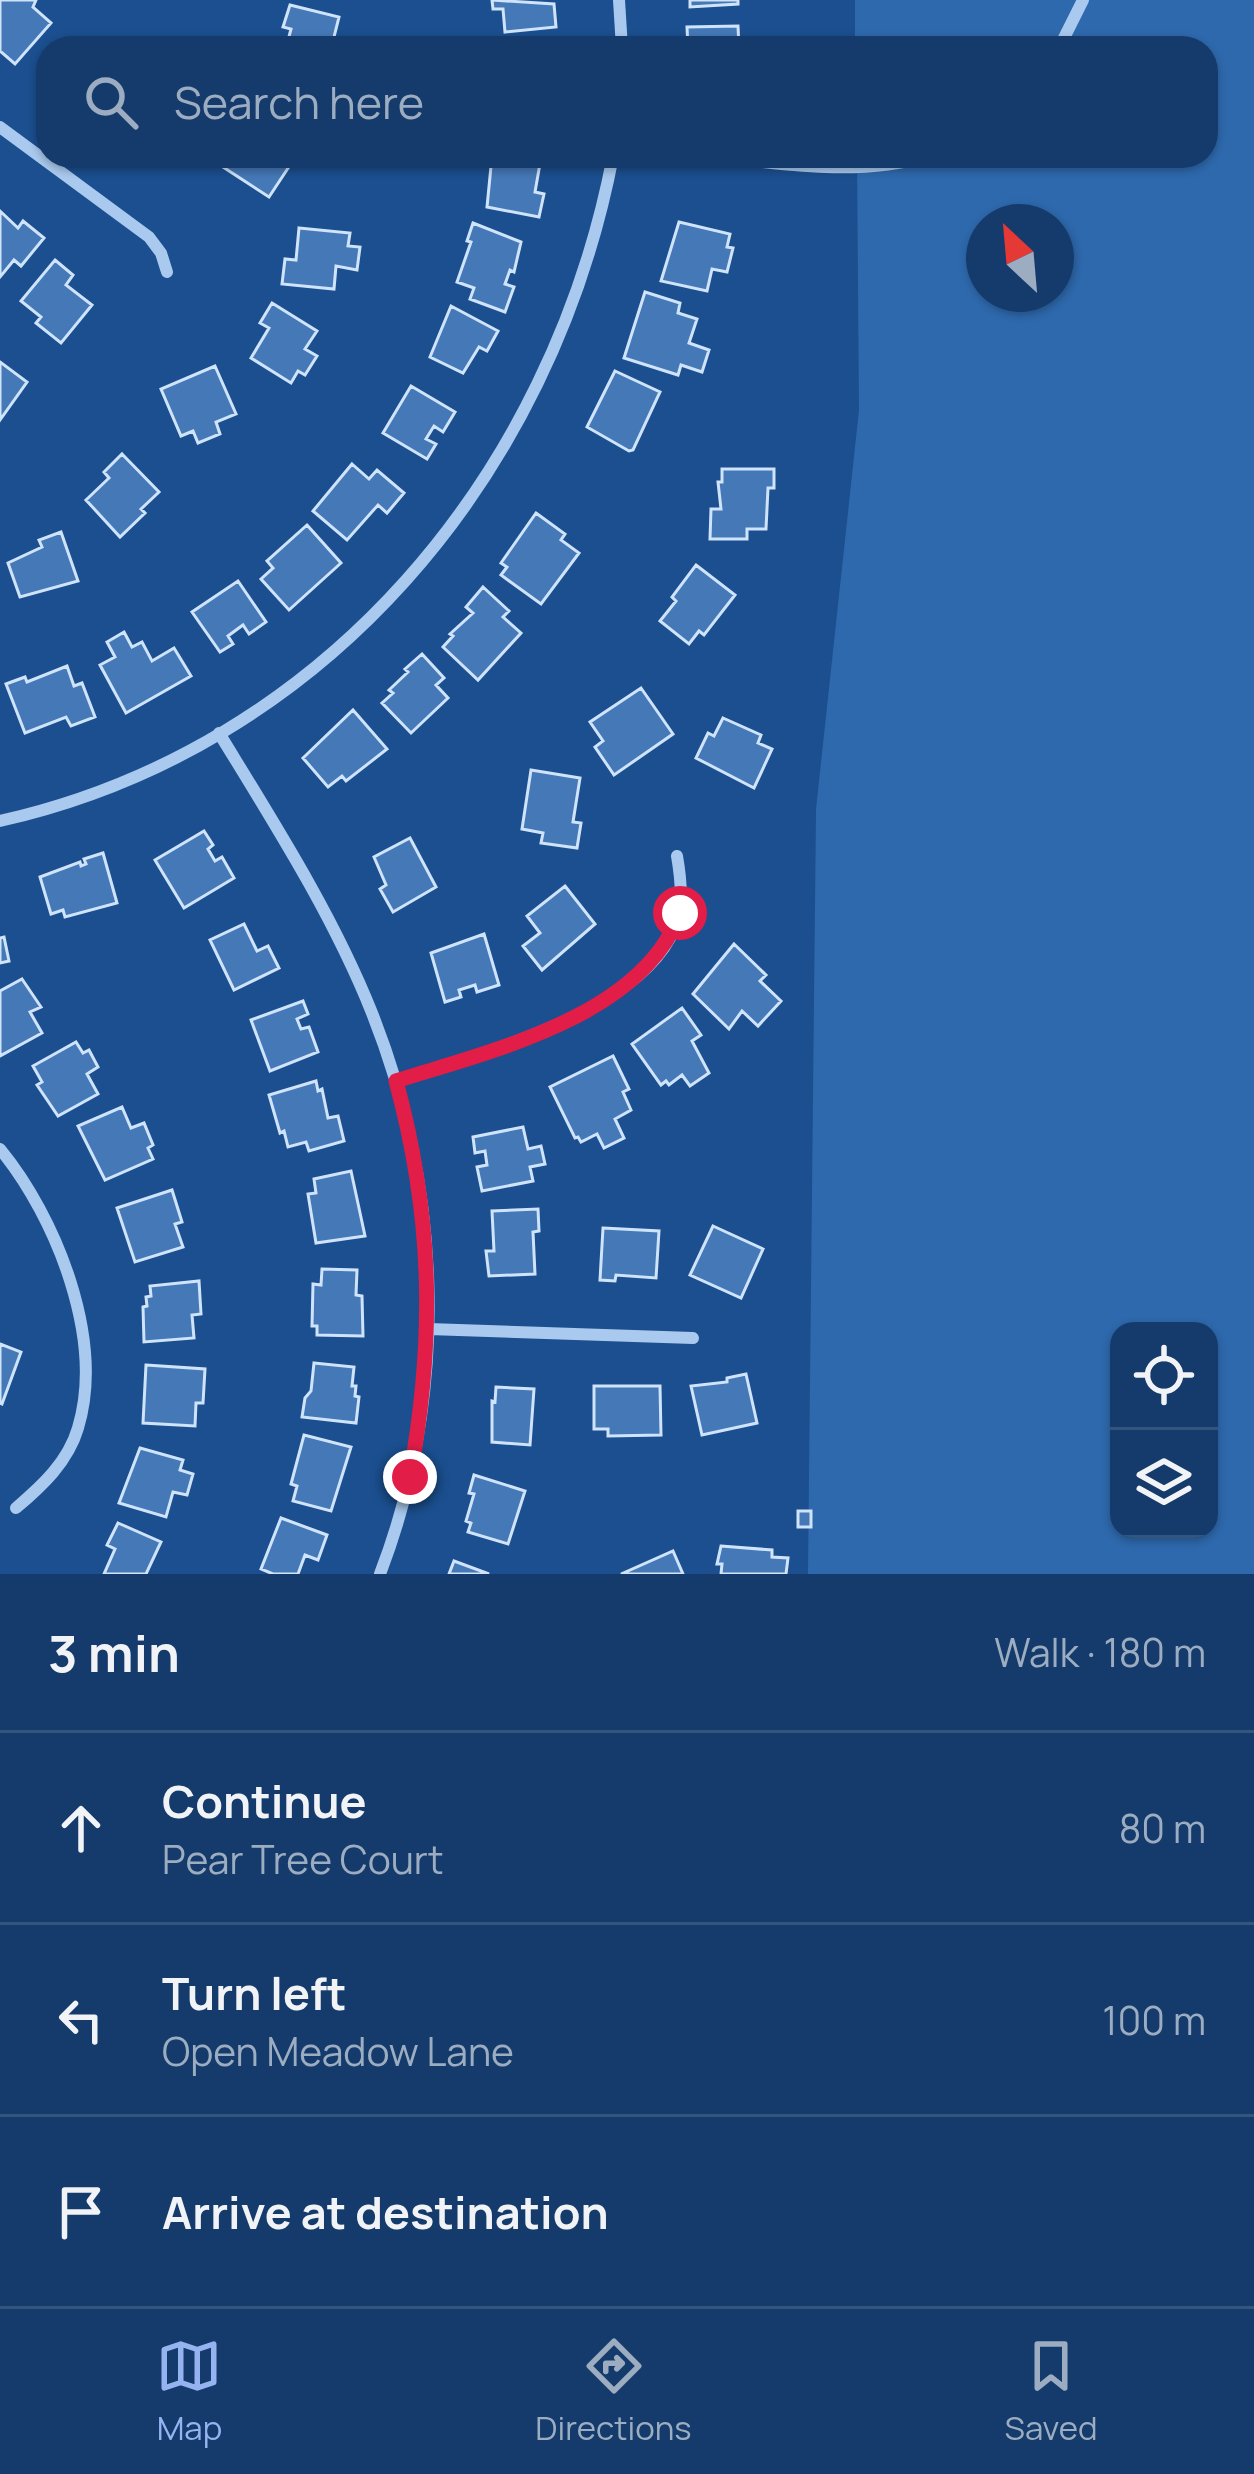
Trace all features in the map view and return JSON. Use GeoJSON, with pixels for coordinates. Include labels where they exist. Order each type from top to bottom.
{"type":"FeatureCollection","features":[{"type":"Feature","properties":{"kind":"street"},"geometry":{"type":"LineString","coordinates":[[619,0],[621,36]]}},
{"type":"Feature","properties":{"kind":"street"},"geometry":{"type":"LineString","coordinates":[[1065,36],[1082,0]]}},
{"type":"Feature","properties":{"kind":"street"},"geometry":{"type":"LineString","coordinates":[[0,127],[36,154]]}},
{"type":"Feature","properties":{"kind":"street"},"geometry":{"type":"LineString","coordinates":[[56,168],[149,237],[166,272]]}},
{"type":"Feature","properties":{"kind":"street"},"geometry":{"type":"LineString","coordinates":[[0,821],[88,794],[219,734],[364,625],[433,552],[480,488],[529,406],[555,351],[602,215],[611,168]]}},
{"type":"Feature","properties":{"kind":"street"},"geometry":{"type":"LineString","coordinates":[[219,734],[341,946],[371,1012],[396,1081],[419,1181],[428,1254],[423,1408],[410,1477],[380,1574]]}},
{"type":"Feature","properties":{"kind":"street"},"geometry":{"type":"LineString","coordinates":[[396,1081],[527,1039],[578,1014],[629,980],[656,958],[671,937],[680,913],[682,887],[677,856]]}},
{"type":"Feature","properties":{"kind":"street"},"geometry":{"type":"LineString","coordinates":[[0,1148],[45,1216],[66,1263],[83,1356],[78,1429],[45,1483],[16,1508]]}},
{"type":"Feature","properties":{"kind":"street"},"geometry":{"type":"LineString","coordinates":[[429,1330],[693,1339]]}},
{"type":"Feature","properties":{"kind":"shaded area"},"geometry":{"type":"Polygon","coordinates":[[[855,0],[1254,0],[1254,1574],[808,1574],[816,809],[859,410],[857,168],[1218,168],[1218,36],[855,36],[855,0]]]}},
{"type":"Feature","properties":{"kind":"building"},"geometry":{"type":"Polygon","coordinates":[[[0,0],[36,0],[33,7],[51,23],[15,64],[0,51],[0,0]]]}},
{"type":"Feature","properties":{"kind":"building"},"geometry":{"type":"Polygon","coordinates":[[[492,0],[554,4],[556,27],[505,32],[503,9],[493,9],[492,0]]]}},
{"type":"Feature","properties":{"kind":"building"},"geometry":{"type":"Polygon","coordinates":[[[690,0],[738,0],[738,4],[690,7],[690,0]]]}},
{"type":"Feature","properties":{"kind":"building"},"geometry":{"type":"Polygon","coordinates":[[[290,5],[339,17],[334,36],[289,36],[291,29],[283,27],[290,5]]]}},
{"type":"Feature","properties":{"kind":"building"},"geometry":{"type":"Polygon","coordinates":[[[738,26],[738,36],[687,36],[687,27],[738,26]]]}},
{"type":"Feature","properties":{"kind":"building"},"geometry":{"type":"Polygon","coordinates":[[[225,168],[288,168],[269,197],[225,168]]]}},
{"type":"Feature","properties":{"kind":"building"},"geometry":{"type":"Polygon","coordinates":[[[491,168],[539,168],[535,192],[544,194],[539,217],[487,207],[491,168]]]}},
{"type":"Feature","properties":{"kind":"building"},"geometry":{"type":"Polygon","coordinates":[[[0,211],[18,228],[23,221],[44,238],[21,266],[14,260],[0,277],[0,211]]]}},
{"type":"Feature","properties":{"kind":"building"},"geometry":{"type":"Polygon","coordinates":[[[679,222],[730,234],[727,247],[733,248],[727,272],[712,269],[707,291],[661,281],[679,222]]]}},
{"type":"Feature","properties":{"kind":"building"},"geometry":{"type":"Polygon","coordinates":[[[473,223],[521,242],[514,272],[510,270],[505,284],[514,287],[505,312],[470,299],[474,288],[457,282],[473,223]]]}},
{"type":"Feature","properties":{"kind":"building"},"geometry":{"type":"Polygon","coordinates":[[[299,228],[350,233],[348,246],[360,247],[357,270],[336,266],[334,289],[282,284],[285,259],[296,260],[299,228]]]}},
{"type":"Feature","properties":{"kind":"building"},"geometry":{"type":"Polygon","coordinates":[[[55,260],[73,275],[66,285],[92,305],[61,343],[36,323],[41,317],[21,301],[55,260]]]}},
{"type":"Feature","properties":{"kind":"building"},"geometry":{"type":"Polygon","coordinates":[[[645,292],[680,303],[678,313],[697,319],[689,343],[709,350],[702,372],[681,365],[678,375],[624,358],[645,292]]]}},
{"type":"Feature","properties":{"kind":"building"},"geometry":{"type":"Polygon","coordinates":[[[272,303],[317,331],[305,349],[317,356],[305,375],[298,371],[291,383],[251,358],[269,328],[260,323],[272,303]]]}},
{"type":"Feature","properties":{"kind":"building"},"geometry":{"type":"Polygon","coordinates":[[[451,306],[498,331],[487,351],[479,347],[463,373],[430,357],[451,306]]]}},
{"type":"Feature","properties":{"kind":"building"},"geometry":{"type":"Polygon","coordinates":[[[0,362],[27,382],[0,420],[0,362]]]}},
{"type":"Feature","properties":{"kind":"building"},"geometry":{"type":"Polygon","coordinates":[[[215,366],[236,414],[216,422],[220,434],[198,443],[193,431],[181,436],[161,389],[215,366]]]}},
{"type":"Feature","properties":{"kind":"building"},"geometry":{"type":"Polygon","coordinates":[[[615,371],[660,392],[629,451],[587,427],[615,371]]]}},
{"type":"Feature","properties":{"kind":"building"},"geometry":{"type":"Polygon","coordinates":[[[411,386],[455,412],[443,432],[434,426],[426,439],[436,444],[427,459],[383,433],[411,386]]]}},
{"type":"Feature","properties":{"kind":"building"},"geometry":{"type":"Polygon","coordinates":[[[122,454],[159,492],[120,537],[86,500],[109,478],[104,472],[122,454]]]}},
{"type":"Feature","properties":{"kind":"building"},"geometry":{"type":"Polygon","coordinates":[[[352,464],[369,479],[377,470],[404,493],[387,513],[378,505],[347,540],[313,511],[352,464]]]}},
{"type":"Feature","properties":{"kind":"building"},"geometry":{"type":"Polygon","coordinates":[[[722,469],[774,469],[766,529],[747,529],[747,539],[710,539],[711,509],[721,509],[718,482],[722,482],[722,469]]]}},
{"type":"Feature","properties":{"kind":"building"},"geometry":{"type":"Polygon","coordinates":[[[536,513],[565,534],[561,540],[579,553],[541,604],[501,575],[507,567],[501,563],[536,513]]]}},
{"type":"Feature","properties":{"kind":"building"},"geometry":{"type":"Polygon","coordinates":[[[307,525],[341,563],[289,610],[261,579],[273,568],[267,561],[307,525]]]}},
{"type":"Feature","properties":{"kind":"building"},"geometry":{"type":"Polygon","coordinates":[[[61,532],[78,581],[20,597],[8,563],[42,547],[39,540],[61,532]]]}},
{"type":"Feature","properties":{"kind":"building"},"geometry":{"type":"Polygon","coordinates":[[[696,565],[735,595],[704,635],[699,631],[689,644],[660,621],[696,565]]]}},
{"type":"Feature","properties":{"kind":"building"},"geometry":{"type":"Polygon","coordinates":[[[238,581],[266,622],[249,634],[243,625],[228,636],[233,644],[220,652],[192,612],[238,581]]]}},
{"type":"Feature","properties":{"kind":"building"},"geometry":{"type":"Polygon","coordinates":[[[483,587],[509,611],[503,617],[521,633],[478,680],[443,647],[473,613],[466,607],[483,587]]]}},
{"type":"Feature","properties":{"kind":"building"},"geometry":{"type":"Polygon","coordinates":[[[124,632],[132,647],[142,642],[152,661],[174,648],[191,676],[126,713],[100,665],[115,657],[107,642],[124,632]]]}},
{"type":"Feature","properties":{"kind":"building"},"geometry":{"type":"Polygon","coordinates":[[[422,654],[444,678],[436,685],[448,698],[411,733],[382,703],[408,672],[405,669],[422,654]]]}},
{"type":"Feature","properties":{"kind":"building"},"geometry":{"type":"Polygon","coordinates":[[[67,666],[74,686],[82,683],[95,717],[71,726],[66,717],[25,733],[6,684],[25,677],[27,682],[67,666]]]}},
{"type":"Feature","properties":{"kind":"building"},"geometry":{"type":"Polygon","coordinates":[[[641,688],[673,734],[614,775],[595,747],[603,741],[590,722],[641,688]]]}},
{"type":"Feature","properties":{"kind":"building"},"geometry":{"type":"Polygon","coordinates":[[[353,710],[387,749],[346,781],[342,776],[328,787],[303,758],[353,710]]]}},
{"type":"Feature","properties":{"kind":"building"},"geometry":{"type":"Polygon","coordinates":[[[723,718],[761,735],[758,743],[772,749],[754,788],[696,758],[708,733],[714,736],[723,718]]]}},
{"type":"Feature","properties":{"kind":"building"},"geometry":{"type":"Polygon","coordinates":[[[531,770],[580,778],[573,822],[581,823],[577,848],[541,843],[543,833],[522,829],[531,770]]]}},
{"type":"Feature","properties":{"kind":"building"},"geometry":{"type":"Polygon","coordinates":[[[204,831],[213,845],[208,849],[215,861],[222,857],[234,878],[184,908],[155,860],[204,831]]]}},
{"type":"Feature","properties":{"kind":"building"},"geometry":{"type":"Polygon","coordinates":[[[410,838],[436,887],[393,912],[380,889],[386,885],[374,857],[410,838]]]}},
{"type":"Feature","properties":{"kind":"building"},"geometry":{"type":"Polygon","coordinates":[[[103,853],[117,903],[65,917],[63,910],[51,914],[40,877],[80,862],[81,866],[86,864],[84,859],[103,853]]]}},
{"type":"Feature","properties":{"kind":"building"},"geometry":{"type":"Polygon","coordinates":[[[565,886],[595,924],[542,970],[523,946],[540,933],[527,916],[565,886]]]}},
{"type":"Feature","properties":{"kind":"building"},"geometry":{"type":"Polygon","coordinates":[[[244,924],[257,951],[268,946],[279,968],[234,990],[210,940],[244,924]]]}},
{"type":"Feature","properties":{"kind":"building"},"geometry":{"type":"Polygon","coordinates":[[[484,934],[499,985],[477,992],[475,985],[459,990],[461,997],[445,1002],[431,953],[484,934]]]}},
{"type":"Feature","properties":{"kind":"building"},"geometry":{"type":"Polygon","coordinates":[[[4,937],[9,961],[0,963],[0,938],[4,937]]]}},
{"type":"Feature","properties":{"kind":"building"},"geometry":{"type":"Polygon","coordinates":[[[734,944],[766,975],[760,981],[781,1001],[758,1026],[742,1011],[729,1029],[693,994],[734,944]]]}},
{"type":"Feature","properties":{"kind":"building"},"geometry":{"type":"Polygon","coordinates":[[[22,979],[41,1007],[30,1012],[42,1033],[0,1056],[0,991],[22,979]]]}},
{"type":"Feature","properties":{"kind":"building"},"geometry":{"type":"Polygon","coordinates":[[[303,1001],[308,1014],[297,1019],[301,1029],[309,1027],[318,1052],[270,1071],[251,1020],[303,1001]]]}},
{"type":"Feature","properties":{"kind":"building"},"geometry":{"type":"Polygon","coordinates":[[[682,1008],[701,1035],[692,1041],[709,1073],[690,1086],[682,1075],[661,1085],[632,1044],[682,1008]]]}},
{"type":"Feature","properties":{"kind":"building"},"geometry":{"type":"Polygon","coordinates":[[[76,1042],[83,1053],[89,1050],[98,1067],[87,1074],[98,1094],[58,1116],[37,1085],[42,1082],[33,1066],[76,1042]]]}},
{"type":"Feature","properties":{"kind":"building"},"geometry":{"type":"Polygon","coordinates":[[[613,1056],[629,1089],[623,1092],[631,1110],[615,1119],[624,1138],[604,1148],[597,1134],[581,1142],[575,1138],[550,1087],[613,1056]]]}},
{"type":"Feature","properties":{"kind":"building"},"geometry":{"type":"Polygon","coordinates":[[[316,1081],[328,1118],[338,1116],[344,1141],[309,1151],[306,1142],[288,1147],[269,1095],[316,1081]]]}},
{"type":"Feature","properties":{"kind":"building"},"geometry":{"type":"Polygon","coordinates":[[[122,1107],[131,1128],[144,1123],[153,1159],[105,1180],[78,1126],[122,1107]]]}},
{"type":"Feature","properties":{"kind":"building"},"geometry":{"type":"Polygon","coordinates":[[[523,1127],[528,1149],[541,1146],[545,1164],[530,1167],[533,1181],[482,1191],[477,1167],[487,1165],[485,1151],[475,1153],[473,1137],[523,1127]]]}},
{"type":"Feature","properties":{"kind":"building"},"geometry":{"type":"Polygon","coordinates":[[[351,1171],[365,1236],[316,1243],[308,1194],[316,1193],[314,1179],[351,1171]]]}},
{"type":"Feature","properties":{"kind":"building"},"geometry":{"type":"Polygon","coordinates":[[[172,1190],[182,1222],[175,1224],[183,1247],[135,1262],[117,1208],[172,1190]]]}},
{"type":"Feature","properties":{"kind":"building"},"geometry":{"type":"Polygon","coordinates":[[[538,1209],[539,1231],[533,1232],[535,1274],[489,1276],[486,1251],[494,1251],[492,1211],[538,1209]]]}},
{"type":"Feature","properties":{"kind":"building"},"geometry":{"type":"Polygon","coordinates":[[[713,1226],[763,1249],[741,1298],[690,1275],[713,1226]]]}},
{"type":"Feature","properties":{"kind":"building"},"geometry":{"type":"Polygon","coordinates":[[[603,1228],[659,1231],[656,1278],[616,1275],[615,1281],[600,1280],[603,1228]]]}},
{"type":"Feature","properties":{"kind":"building"},"geometry":{"type":"Polygon","coordinates":[[[322,1269],[357,1270],[363,1336],[317,1335],[317,1326],[312,1326],[313,1284],[321,1285],[322,1269]]]}},
{"type":"Feature","properties":{"kind":"building"},"geometry":{"type":"Polygon","coordinates":[[[199,1281],[201,1314],[192,1315],[194,1338],[144,1342],[143,1307],[151,1296],[150,1286],[199,1281]]]}},
{"type":"Feature","properties":{"kind":"building"},"geometry":{"type":"Polygon","coordinates":[[[0,1344],[21,1352],[2,1404],[0,1403],[0,1344]]]}},
{"type":"Feature","properties":{"kind":"building"},"geometry":{"type":"Polygon","coordinates":[[[314,1363],[354,1367],[352,1386],[359,1397],[356,1423],[302,1417],[314,1363]]]}},
{"type":"Feature","properties":{"kind":"building"},"geometry":{"type":"Polygon","coordinates":[[[146,1365],[205,1369],[203,1403],[196,1403],[195,1426],[143,1423],[146,1365]]]}},
{"type":"Feature","properties":{"kind":"building"},"geometry":{"type":"Polygon","coordinates":[[[746,1374],[757,1423],[702,1435],[691,1386],[727,1382],[727,1378],[746,1374]]]}},
{"type":"Feature","properties":{"kind":"building"},"geometry":{"type":"Polygon","coordinates":[[[594,1386],[660,1386],[661,1435],[608,1436],[608,1429],[594,1429],[594,1386]]]}},
{"type":"Feature","properties":{"kind":"building"},"geometry":{"type":"Polygon","coordinates":[[[496,1387],[534,1389],[530,1445],[492,1442],[496,1387]]]}},
{"type":"Feature","properties":{"kind":"building"},"geometry":{"type":"Polygon","coordinates":[[[304,1435],[351,1447],[331,1511],[293,1501],[297,1486],[291,1484],[304,1435]]]}},
{"type":"Feature","properties":{"kind":"building"},"geometry":{"type":"Polygon","coordinates":[[[140,1448],[183,1460],[180,1470],[193,1474],[187,1495],[173,1492],[166,1517],[119,1503],[140,1448]]]}},
{"type":"Feature","properties":{"kind":"building"},"geometry":{"type":"Polygon","coordinates":[[[474,1475],[525,1491],[508,1544],[468,1532],[474,1475]]]}},
{"type":"Feature","properties":{"kind":"building"},"geometry":{"type":"Polygon","coordinates":[[[798,1511],[811,1511],[811,1527],[798,1527],[798,1511]]]}},
{"type":"Feature","properties":{"kind":"building"},"geometry":{"type":"Polygon","coordinates":[[[281,1518],[327,1535],[318,1560],[305,1555],[298,1574],[261,1569],[281,1518]]]}},
{"type":"Feature","properties":{"kind":"building"},"geometry":{"type":"Polygon","coordinates":[[[118,1523],[161,1542],[146,1574],[104,1574],[115,1549],[107,1545],[118,1523]]]}},
{"type":"Feature","properties":{"kind":"building"},"geometry":{"type":"Polygon","coordinates":[[[721,1546],[772,1550],[772,1557],[788,1558],[786,1574],[721,1574],[722,1564],[717,1564],[721,1546]]]}},
{"type":"Feature","properties":{"kind":"building"},"geometry":{"type":"Polygon","coordinates":[[[673,1551],[683,1574],[621,1574],[673,1551]]]}},
{"type":"Feature","properties":{"kind":"building"},"geometry":{"type":"Polygon","coordinates":[[[454,1561],[489,1574],[449,1574],[454,1561]]]}},
{"type":"Feature","properties":{"kind":"route"},"geometry":{"type":"LineString","coordinates":[[410,1477],[423,1408],[428,1254],[419,1181],[396,1081],[527,1039],[578,1014],[656,958],[680,913]]}}]}
